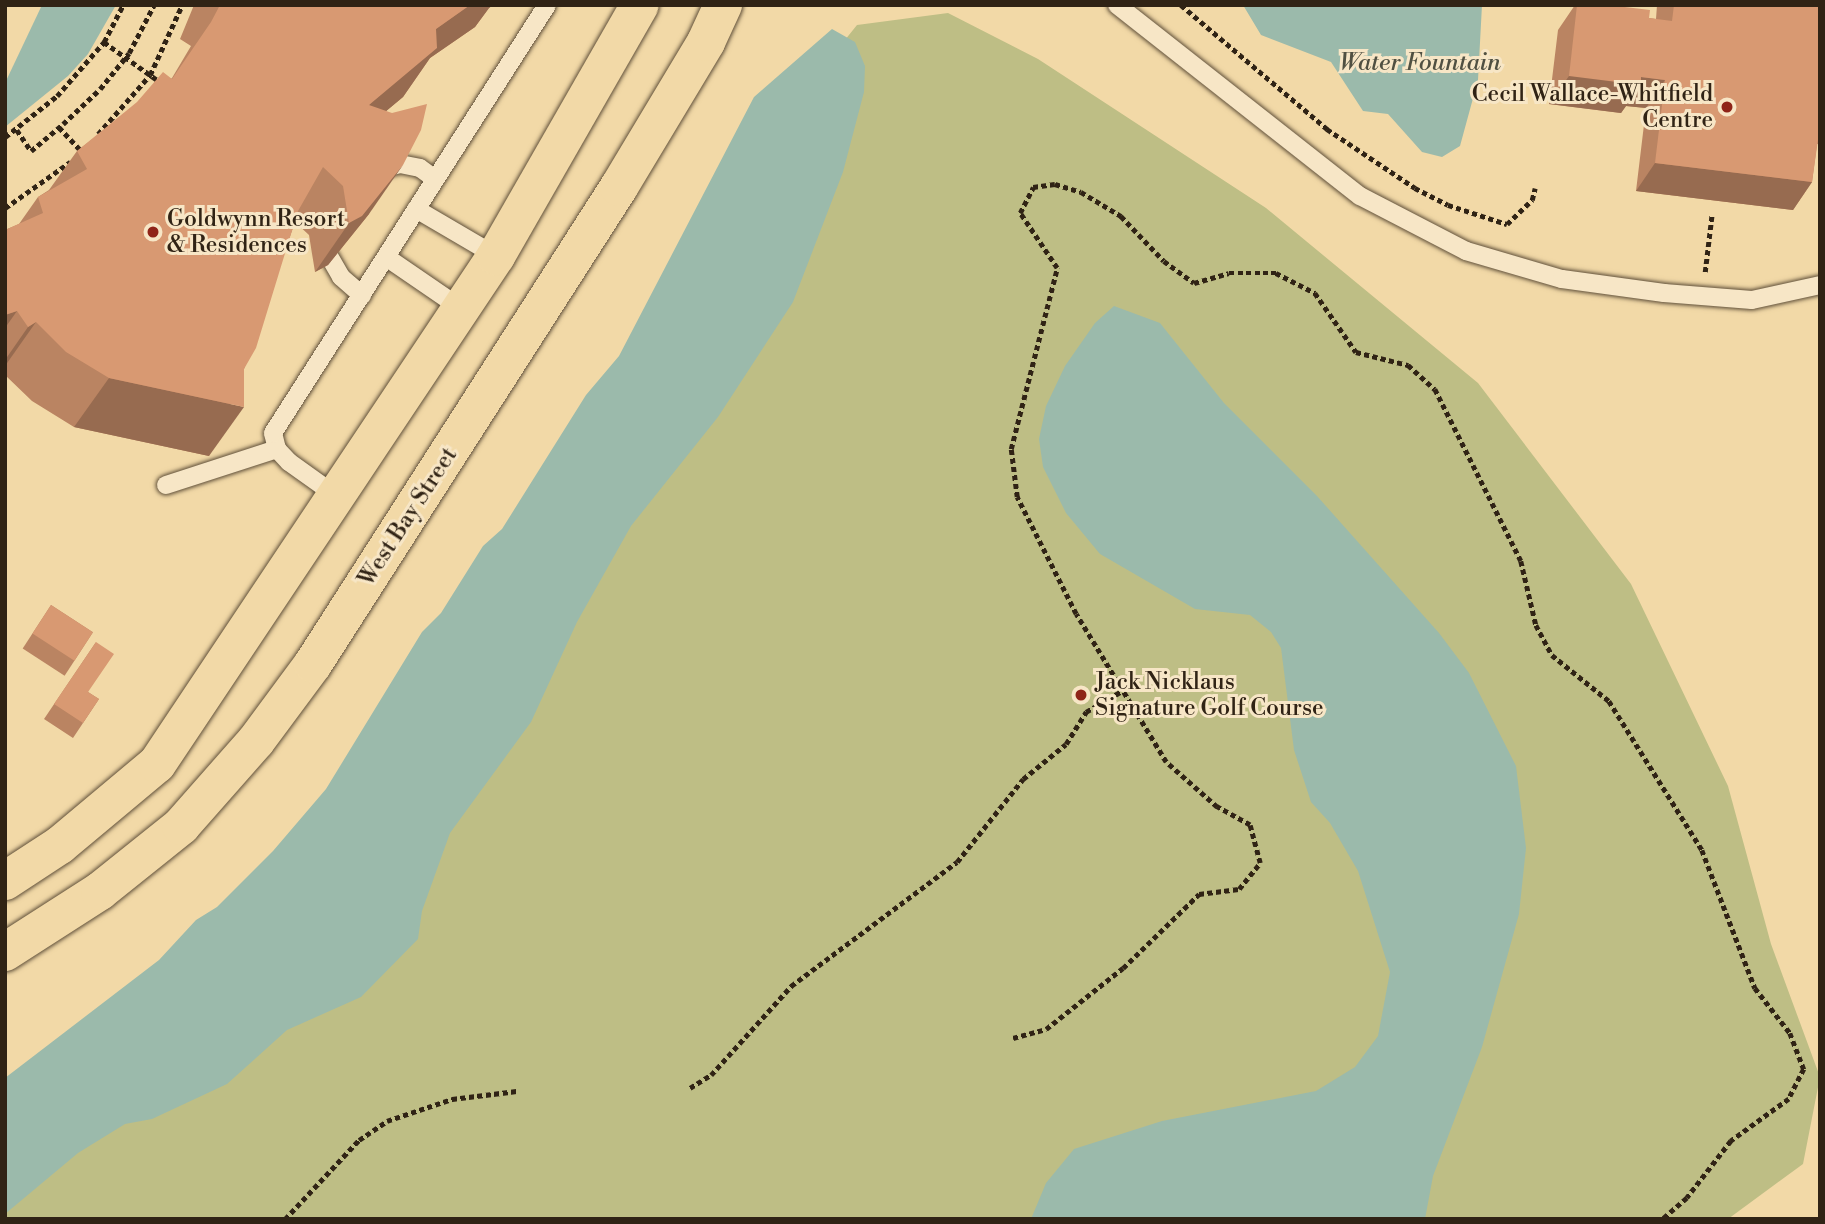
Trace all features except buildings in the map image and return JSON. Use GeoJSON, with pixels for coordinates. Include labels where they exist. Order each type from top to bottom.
{"type":"FeatureCollection","features":[{"type":"Feature","properties":{"kind":"main road"},"geometry":{"type":"LineString","coordinates":[[5,881],[60,845],[157,764],[338,497],[496,256],[640,5]]}},
{"type":"Feature","properties":{"kind":"main road","name":"West Bay Street"},"geometry":{"type":"LineString","coordinates":[[5,952],[100,891],[181,826],[256,741],[313,664],[619,187],[706,42],[723,5]]}},
{"type":"Feature","properties":{"kind":"lane"},"geometry":{"type":"LineString","coordinates":[[338,497],[277,449],[273,433],[547,5]]}},
{"type":"Feature","properties":{"kind":"lane"},"geometry":{"type":"LineString","coordinates":[[1118,5],[1360,195],[1465,251],[1562,279],[1702,296],[1752,300],[1820,285]]}},
{"type":"Feature","properties":{"kind":"lane"},"geometry":{"type":"LineString","coordinates":[[368,174],[400,164],[420,168],[435,179]]}},
{"type":"Feature","properties":{"kind":"lane"},"geometry":{"type":"LineString","coordinates":[[415,209],[496,256]]}},
{"type":"Feature","properties":{"kind":"lane"},"geometry":{"type":"LineString","coordinates":[[334,216],[325,249],[341,277],[362,295]]}},
{"type":"Feature","properties":{"kind":"lane"},"geometry":{"type":"LineString","coordinates":[[386,257],[462,309]]}},
{"type":"Feature","properties":{"kind":"lane"},"geometry":{"type":"LineString","coordinates":[[166,485],[277,449]]}},
{"type":"Feature","properties":{"kind":"path"},"geometry":{"type":"LineString","coordinates":[[5,138],[57,96],[104,42],[123,5]]}},
{"type":"Feature","properties":{"kind":"path"},"geometry":{"type":"LineString","coordinates":[[17,130],[31,151],[59,127],[100,89],[125,58],[154,5]]}},
{"type":"Feature","properties":{"kind":"path"},"geometry":{"type":"LineString","coordinates":[[5,208],[48,181],[81,151],[150,75],[182,5]]}},
{"type":"Feature","properties":{"kind":"path"},"geometry":{"type":"LineString","coordinates":[[1181,5],[1327,129],[1415,188],[1448,205],[1507,224],[1532,200],[1535,188]]}},
{"type":"Feature","properties":{"kind":"path"},"geometry":{"type":"LineString","coordinates":[[104,42],[167,86]]}},
{"type":"Feature","properties":{"kind":"path"},"geometry":{"type":"LineString","coordinates":[[59,127],[81,151]]}},
{"type":"Feature","properties":{"kind":"path"},"geometry":{"type":"LineString","coordinates":[[1013,1038],[1046,1029],[1123,968],[1199,894],[1239,889],[1260,863],[1250,825],[1217,807],[1166,762],[1076,614],[1017,497],[1011,449],[1057,268],[1020,213],[1033,187],[1055,184],[1081,192],[1121,216],[1164,261],[1194,283],[1229,273],[1276,274],[1315,293],[1356,352],[1408,365],[1435,388],[1521,561],[1536,625],[1552,655],[1609,701],[1702,850],[1755,988],[1790,1033],[1804,1069],[1789,1099],[1731,1141],[1687,1198],[1662,1219]]}},
{"type":"Feature","properties":{"kind":"path"},"geometry":{"type":"LineString","coordinates":[[1702,296],[1712,213]]}},
{"type":"Feature","properties":{"kind":"path"},"geometry":{"type":"LineString","coordinates":[[690,1088],[711,1075],[792,986],[957,862],[1023,779],[1066,744],[1086,712],[1122,691]]}},
{"type":"Feature","properties":{"kind":"path"},"geometry":{"type":"LineString","coordinates":[[285,1219],[359,1140],[387,1121],[452,1099],[517,1091]]}},
{"type":"Feature","properties":{"kind":"green space","name":"Jack Nicklaus Signature Golf Course"},"geometry":{"type":"Polygon","coordinates":[[[948,13],[1038,59],[1266,208],[1478,383],[1631,584],[1728,786],[1771,944],[1820,1077],[1803,1164],[1728,1219],[5,1219],[5,1163],[241,984],[800,96],[857,25],[948,13]]]}},
{"type":"Feature","properties":{"kind":"water"},"geometry":{"type":"Polygon","coordinates":[[[42,5],[116,5],[88,54],[68,76],[5,127],[5,83],[42,5]]]}},
{"type":"Feature","properties":{"kind":"water","name":"Water Fountain"},"geometry":{"type":"Polygon","coordinates":[[[1243,5],[1482,5],[1478,80],[1460,146],[1442,157],[1422,152],[1388,114],[1363,111],[1331,62],[1261,35],[1243,5]]]}},
{"type":"Feature","properties":{"kind":"water"},"geometry":{"type":"Polygon","coordinates":[[[832,29],[855,42],[865,66],[864,92],[843,172],[793,302],[718,417],[631,526],[577,622],[531,722],[450,833],[422,911],[418,939],[361,997],[287,1030],[227,1084],[152,1119],[125,1124],[78,1153],[5,1214],[5,1078],[159,960],[196,920],[217,907],[273,851],[326,789],[422,632],[441,613],[483,546],[502,529],[586,395],[619,356],[754,97],[832,29]]]}},
{"type":"Feature","properties":{"kind":"water"},"geometry":{"type":"Polygon","coordinates":[[[1114,306],[1160,323],[1224,403],[1317,496],[1439,633],[1469,673],[1516,766],[1526,848],[1519,914],[1482,1047],[1433,1176],[1425,1219],[1031,1219],[1046,1183],[1074,1149],[1162,1121],[1316,1091],[1355,1067],[1378,1036],[1390,972],[1358,871],[1330,823],[1311,802],[1294,750],[1281,648],[1271,632],[1250,615],[1195,609],[1100,554],[1066,513],[1043,467],[1039,439],[1046,406],[1065,366],[1095,323],[1114,306]]]}},
{"type":"Feature","properties":{"kind":"place","name":"Cecil Wallace-Whitfield Centre"},"geometry":{"type":"Point","coordinates":[1727,107]}},
{"type":"Feature","properties":{"kind":"place","name":"Goldwynn Resort & Residences"},"geometry":{"type":"Point","coordinates":[153,232]}},
{"type":"Feature","properties":{"kind":"place","name":"Jack Nicklaus Signature Golf Course"},"geometry":{"type":"Point","coordinates":[1081,695]}}]}
